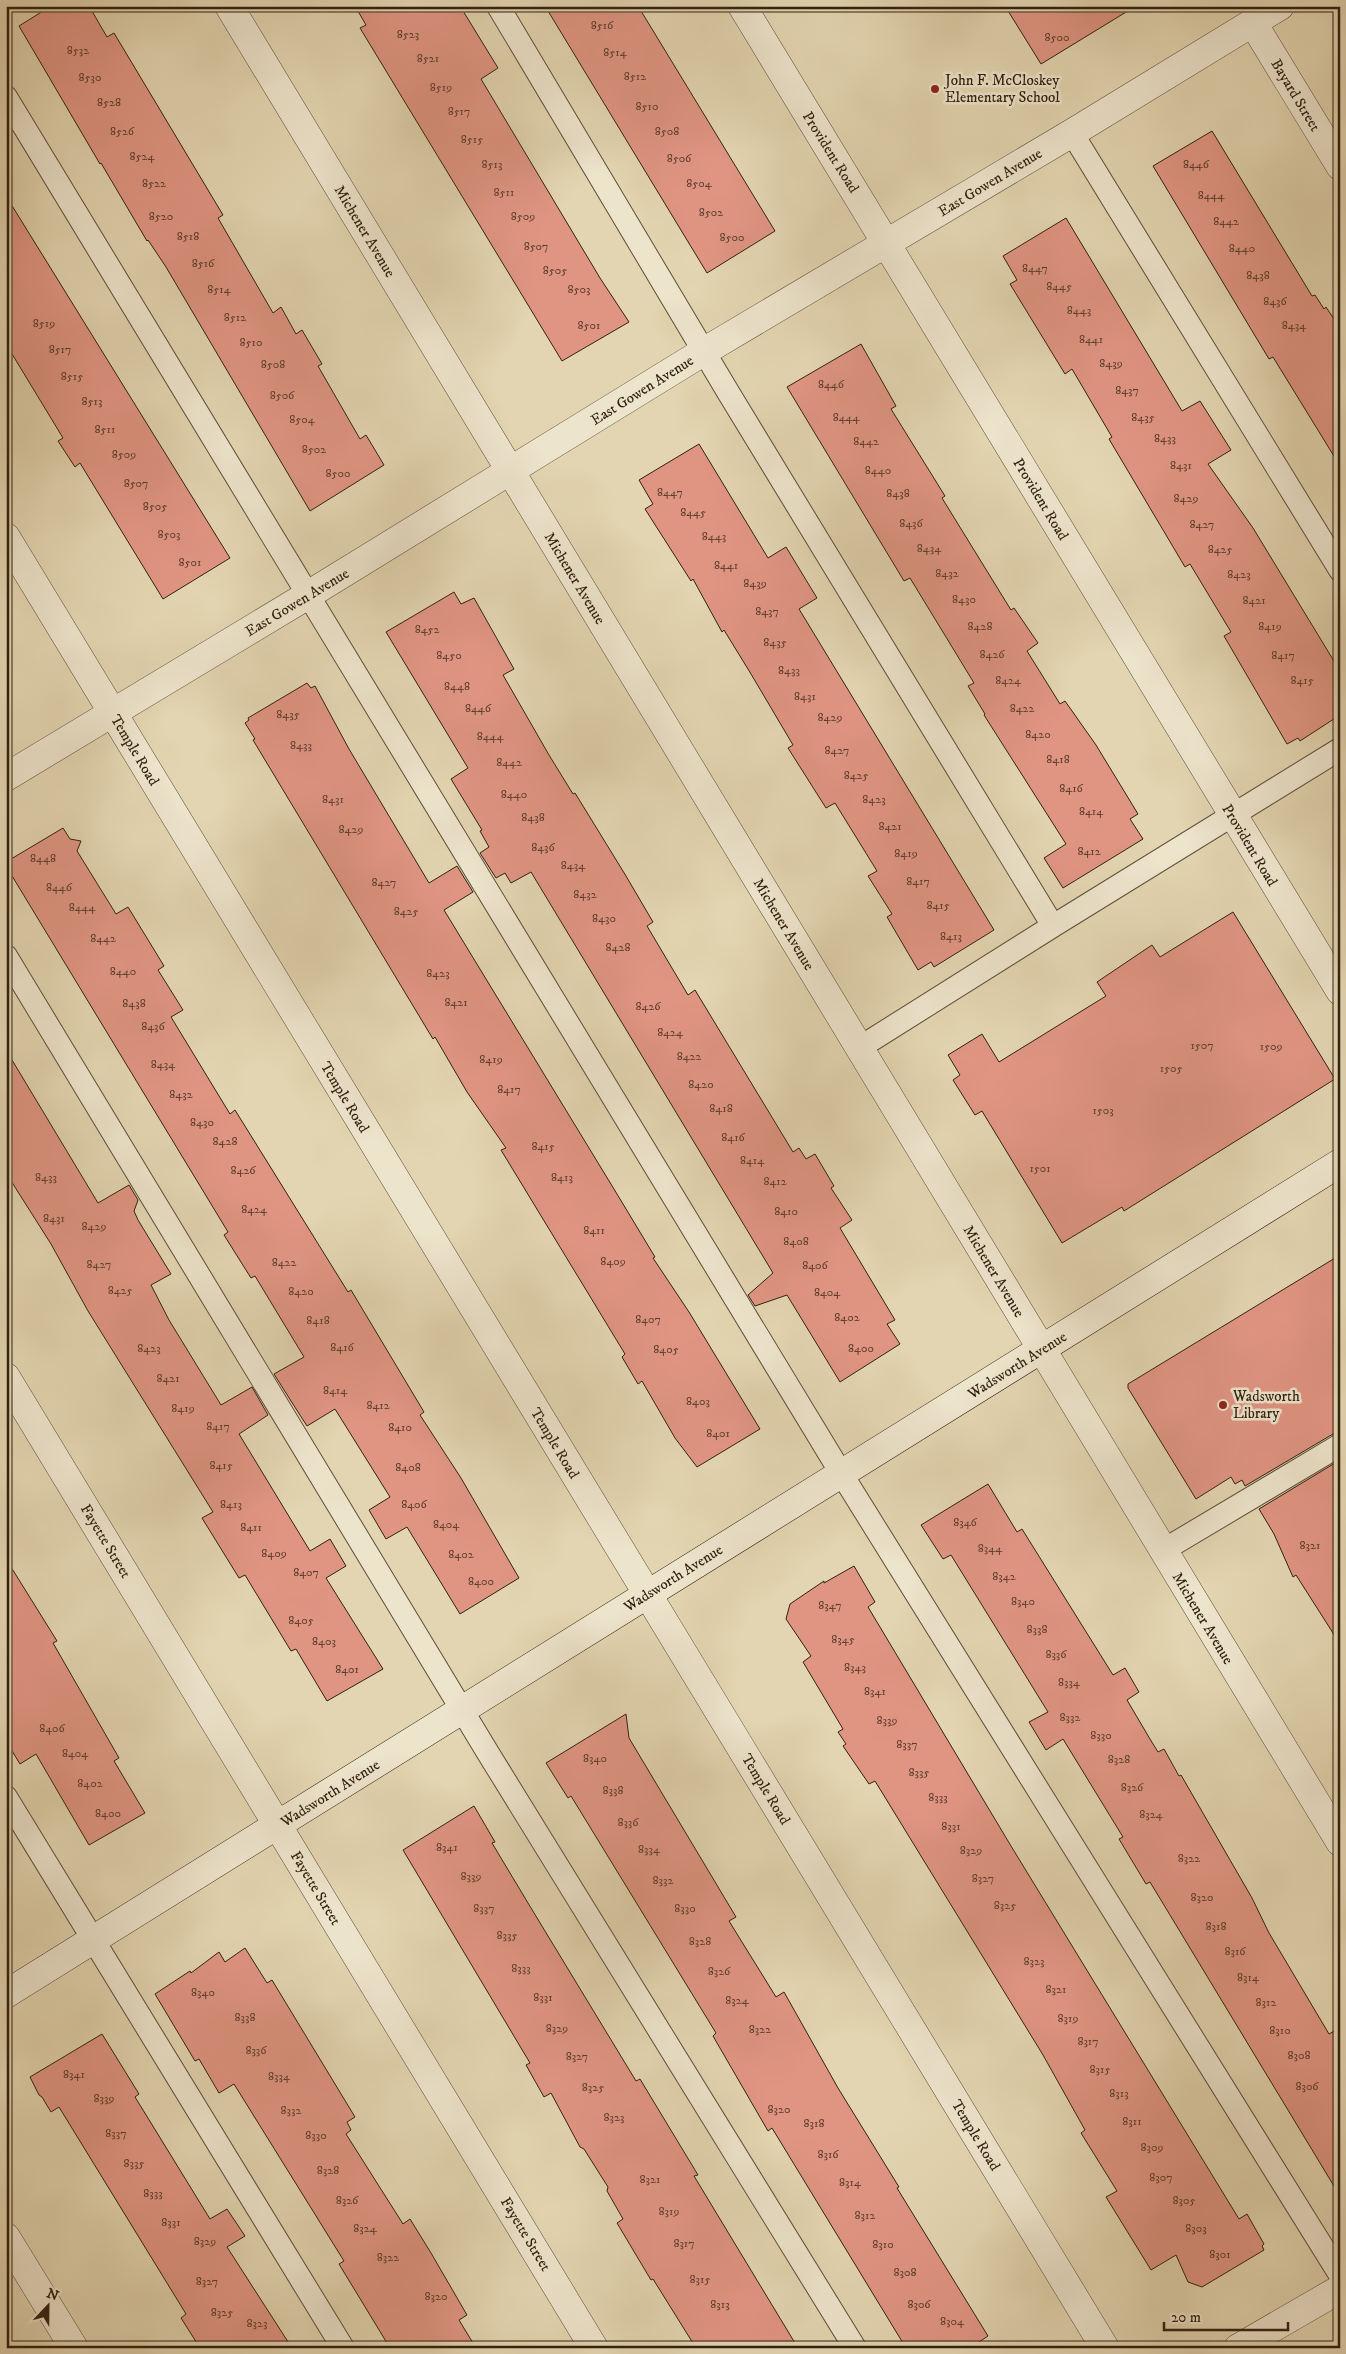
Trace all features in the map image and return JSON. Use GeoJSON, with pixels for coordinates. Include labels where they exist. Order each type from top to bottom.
{"type":"FeatureCollection","features":[{"type":"Feature","properties":{"kind":"street","name":"Michener Avenue"},"geometry":{"type":"LineString","coordinates":[[228,6],[1340,1842]]}},
{"type":"Feature","properties":{"kind":"street","name":"Provident Road"},"geometry":{"type":"LineString","coordinates":[[742,6],[888,244],[1231,815],[1340,991]]}},
{"type":"Feature","properties":{"kind":"street","name":"East Gowen Avenue"},"geometry":{"type":"LineString","coordinates":[[6,777],[308,595],[704,352],[888,244],[1280,6]]}},
{"type":"Feature","properties":{"kind":"street","name":"Bayard Street"},"geometry":{"type":"LineString","coordinates":[[1253,23],[1340,166]]}},
{"type":"Feature","properties":{"kind":"street","name":"Temple Road"},"geometry":{"type":"LineString","coordinates":[[6,537],[1105,2348]]}},
{"type":"Feature","properties":{"kind":"street","name":"Wadsworth Avenue"},"geometry":{"type":"LineString","coordinates":[[6,1994],[1340,1163]]}},
{"type":"Feature","properties":{"kind":"street","name":"Fayette Street"},"geometry":{"type":"LineString","coordinates":[[6,1377],[594,2348]]}},
{"type":"Feature","properties":{"kind":"street"},"geometry":{"type":"LineString","coordinates":[[6,2237],[74,2348]]}},
{"type":"Feature","properties":{"kind":"street"},"geometry":{"type":"LineString","coordinates":[[1238,2348],[1340,2289]]}},
{"type":"Feature","properties":{"kind":"lane"},"geometry":{"type":"LineString","coordinates":[[498,6],[704,352],[1053,926]]}},
{"type":"Feature","properties":{"kind":"lane"},"geometry":{"type":"LineString","coordinates":[[6,97],[841,1473],[1340,2275]]}},
{"type":"Feature","properties":{"kind":"lane"},"geometry":{"type":"LineString","coordinates":[[1072,133],[1340,570]]}},
{"type":"Feature","properties":{"kind":"lane"},"geometry":{"type":"LineString","coordinates":[[859,1048],[1231,815],[1340,750]]}},
{"type":"Feature","properties":{"kind":"lane"},"geometry":{"type":"LineString","coordinates":[[6,956],[462,1710],[855,2348]]}},
{"type":"Feature","properties":{"kind":"lane"},"geometry":{"type":"LineString","coordinates":[[1162,1551],[1340,1445]]}},
{"type":"Feature","properties":{"kind":"lane"},"geometry":{"type":"LineString","coordinates":[[6,1797],[343,2348]]}},
{"type":"Feature","properties":{"kind":"building"},"geometry":{"type":"Polygon","coordinates":[[[51,6],[89,6],[107,37],[114,33],[223,215],[218,218],[273,313],[281,307],[296,334],[302,330],[322,364],[318,366],[360,439],[366,435],[384,465],[310,511],[166,267],[147,241],[100,164],[19,26],[51,6]]]}},
{"type":"Feature","properties":{"kind":"building"},"geometry":{"type":"Polygon","coordinates":[[[355,6],[460,6],[498,68],[481,79],[600,278],[629,322],[562,361],[360,28],[366,25],[355,6]]]}},
{"type":"Feature","properties":{"kind":"building"},"geometry":{"type":"Polygon","coordinates":[[[545,6],[638,6],[775,231],[707,273],[545,6]]]}},
{"type":"Feature","properties":{"kind":"building"},"geometry":{"type":"Polygon","coordinates":[[[1005,6],[1136,6],[1041,64],[1005,6]]]}},
{"type":"Feature","properties":{"kind":"building"},"geometry":{"type":"Polygon","coordinates":[[[1212,131],[1312,296],[1315,295],[1324,309],[1326,307],[1340,328],[1340,466],[1273,357],[1269,359],[1153,166],[1212,131]]]}},
{"type":"Feature","properties":{"kind":"building"},"geometry":{"type":"Polygon","coordinates":[[[6,196],[230,558],[163,599],[80,463],[75,467],[58,441],[63,438],[6,344],[6,196]]]}},
{"type":"Feature","properties":{"kind":"building"},"geometry":{"type":"Polygon","coordinates":[[[1066,218],[1182,411],[1200,401],[1231,450],[1208,464],[1253,528],[1340,671],[1340,715],[1300,741],[1298,738],[1287,744],[1224,636],[1231,632],[1190,564],[1185,567],[1109,439],[1112,437],[1072,369],[1065,374],[1010,284],[1017,280],[1003,256],[1066,218]]]}},
{"type":"Feature","properties":{"kind":"building"},"geometry":{"type":"Polygon","coordinates":[[[861,344],[896,406],[891,409],[945,496],[942,498],[1011,610],[1014,608],[1038,643],[1027,651],[1060,704],[1065,701],[1096,745],[1138,814],[1130,819],[1143,839],[1063,888],[1044,858],[1066,844],[984,715],[968,686],[974,683],[910,578],[904,581],[787,387],[861,344]]]}},
{"type":"Feature","properties":{"kind":"building"},"geometry":{"type":"Polygon","coordinates":[[[699,444],[768,558],[786,547],[817,598],[799,609],[994,930],[934,967],[931,962],[918,970],[887,917],[892,914],[868,876],[877,871],[835,803],[826,808],[788,748],[793,745],[751,674],[724,630],[722,632],[693,579],[691,581],[645,509],[653,504],[639,480],[699,444]]]}},
{"type":"Feature","properties":{"kind":"building"},"geometry":{"type":"Polygon","coordinates":[[[454,592],[461,604],[474,598],[514,669],[503,675],[549,755],[573,794],[575,793],[653,922],[647,926],[688,995],[695,990],[793,1152],[799,1148],[806,1159],[815,1154],[834,1186],[831,1188],[852,1220],[840,1228],[895,1320],[887,1324],[900,1344],[840,1382],[787,1295],[755,1306],[748,1295],[773,1273],[531,872],[511,883],[505,873],[496,878],[480,853],[489,847],[480,831],[482,830],[451,779],[468,768],[386,632],[454,592]]]}},
{"type":"Feature","properties":{"kind":"building"},"geometry":{"type":"Polygon","coordinates":[[[307,683],[311,688],[315,686],[349,749],[429,883],[457,866],[473,892],[444,910],[655,1257],[653,1258],[689,1312],[760,1429],[697,1467],[675,1438],[642,1381],[638,1384],[622,1357],[625,1354],[501,1150],[506,1148],[467,1092],[435,1037],[433,1039],[253,740],[255,739],[245,723],[249,720],[248,718],[307,683]]]}},
{"type":"Feature","properties":{"kind":"building"},"geometry":{"type":"Polygon","coordinates":[[[63,828],[70,839],[81,841],[77,851],[116,914],[128,907],[164,966],[158,970],[183,1010],[171,1017],[230,1114],[235,1110],[348,1292],[351,1290],[424,1412],[420,1415],[461,1478],[519,1578],[460,1614],[407,1527],[386,1539],[369,1510],[390,1497],[335,1409],[307,1426],[274,1374],[304,1357],[255,1276],[251,1278],[224,1235],[228,1232],[6,866],[6,862],[63,828]]]}},
{"type":"Feature","properties":{"kind":"building"},"geometry":{"type":"Polygon","coordinates":[[[1233,912],[1335,1079],[1124,1211],[1122,1207],[1062,1243],[982,1111],[975,1115],[953,1080],[960,1075],[948,1055],[982,1034],[999,1062],[1106,996],[1097,982],[1152,945],[1160,957],[1233,912]]]}},
{"type":"Feature","properties":{"kind":"building"},"geometry":{"type":"Polygon","coordinates":[[[6,1050],[98,1203],[129,1185],[138,1200],[134,1211],[138,1220],[171,1274],[151,1285],[169,1320],[221,1405],[252,1387],[268,1415],[239,1434],[310,1551],[330,1539],[346,1566],[326,1578],[383,1669],[327,1701],[296,1649],[291,1651],[245,1575],[239,1578],[202,1518],[213,1512],[88,1311],[51,1244],[6,1173],[6,1050]]]}},
{"type":"Feature","properties":{"kind":"building","name":"Wadsworth Library"},"geometry":{"type":"Polygon","coordinates":[[[1340,1255],[1340,1432],[1333,1434],[1245,1486],[1242,1480],[1235,1484],[1231,1477],[1196,1499],[1128,1388],[1128,1384],[1340,1255]]]}},
{"type":"Feature","properties":{"kind":"building"},"geometry":{"type":"Polygon","coordinates":[[[1340,1460],[1340,1644],[1296,1575],[1293,1577],[1274,1534],[1259,1509],[1340,1460]]]}},
{"type":"Feature","properties":{"kind":"building"},"geometry":{"type":"Polygon","coordinates":[[[988,1484],[1017,1532],[1022,1529],[1113,1675],[1125,1668],[1139,1692],[1127,1700],[1150,1739],[1158,1752],[1164,1749],[1179,1776],[1181,1775],[1252,1898],[1269,1933],[1329,2034],[1340,2028],[1340,2196],[1150,1882],[1146,1884],[1119,1839],[1123,1837],[1063,1739],[1046,1750],[1029,1722],[1048,1712],[951,1555],[943,1559],[921,1525],[988,1484]]]}},
{"type":"Feature","properties":{"kind":"building"},"geometry":{"type":"Polygon","coordinates":[[[6,1559],[57,1641],[53,1643],[119,1758],[114,1761],[145,1813],[89,1845],[36,1754],[20,1764],[6,1741],[6,1559]]]}},
{"type":"Feature","properties":{"kind":"building"},"geometry":{"type":"Polygon","coordinates":[[[854,1566],[875,1602],[868,1607],[1011,1846],[1239,2219],[1247,2214],[1264,2244],[1262,2246],[1264,2250],[1202,2287],[1188,2282],[1176,2255],[1151,2270],[1106,2197],[1117,2191],[1081,2133],[1085,2130],[1043,2055],[875,1781],[869,1784],[843,1746],[846,1744],[838,1732],[843,1729],[803,1662],[811,1656],[786,1619],[790,1604],[824,1581],[824,1583],[854,1566]]]}},
{"type":"Feature","properties":{"kind":"building"},"geometry":{"type":"Polygon","coordinates":[[[626,1714],[629,1738],[736,1917],[729,1921],[776,1997],[784,1992],[838,2088],[899,2187],[897,2188],[988,2336],[970,2348],[906,2348],[772,2128],[768,2131],[713,2036],[716,2033],[571,1796],[568,1798],[546,1763],[626,1714]]]}},
{"type":"Feature","properties":{"kind":"building"},"geometry":{"type":"Polygon","coordinates":[[[474,1806],[495,1842],[492,1843],[636,2081],[640,2079],[698,2175],[694,2176],[798,2348],[696,2348],[653,2279],[651,2280],[617,2223],[623,2219],[607,2191],[608,2187],[584,2149],[580,2147],[551,2093],[544,2097],[526,2065],[530,2063],[403,1850],[474,1806]]]}},
{"type":"Feature","properties":{"kind":"building"},"geometry":{"type":"Polygon","coordinates":[[[245,1948],[267,1983],[272,1980],[355,2117],[347,2122],[351,2130],[346,2134],[403,2224],[410,2219],[431,2253],[467,2315],[459,2320],[476,2348],[390,2348],[339,2264],[344,2261],[234,2084],[219,2093],[199,2059],[195,2061],[155,1994],[190,1971],[191,1973],[219,1952],[225,1962],[245,1948]]]}},
{"type":"Feature","properties":{"kind":"building"},"geometry":{"type":"Polygon","coordinates":[[[102,2034],[139,2094],[135,2097],[210,2219],[227,2209],[245,2236],[227,2247],[292,2348],[200,2348],[181,2318],[186,2314],[59,2107],[51,2112],[39,2095],[30,2077],[102,2034]]]}},
{"type":"Feature","properties":{"kind":"place","name":"John F. McCloskey Elementary School"},"geometry":{"type":"Point","coordinates":[935,89]}},
{"type":"Feature","properties":{"kind":"place","name":"Wadsworth Library"},"geometry":{"type":"Point","coordinates":[1223,1405]}}]}
